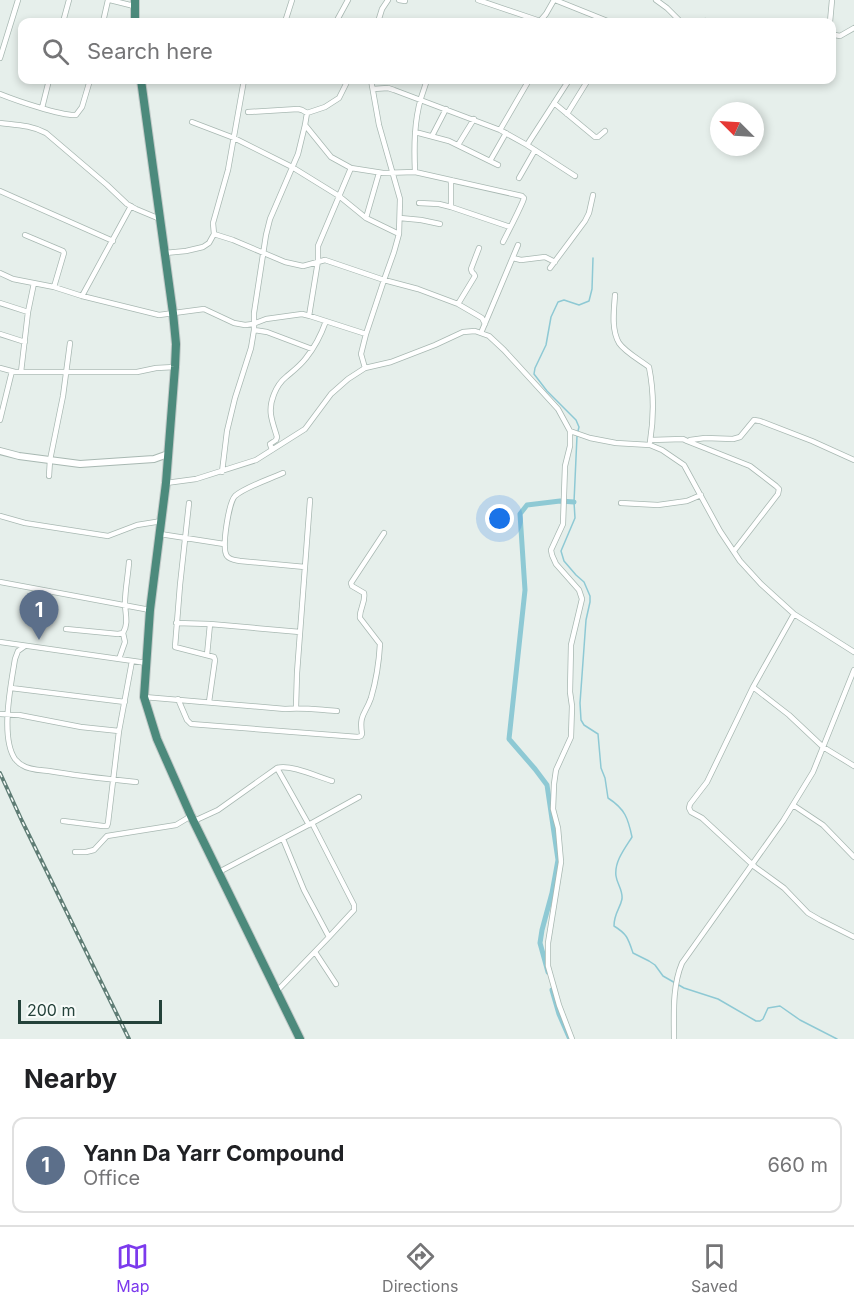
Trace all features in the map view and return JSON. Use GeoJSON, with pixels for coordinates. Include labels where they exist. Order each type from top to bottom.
{"type":"FeatureCollection","features":[{"type":"Feature","properties":{"kind":"highway"},"geometry":{"type":"LineString","coordinates":[[142,84],[176,344],[166,483],[150,610],[144,697],[157,739],[192,819],[300,1039]]}},
{"type":"Feature","properties":{"kind":"street"},"geometry":{"type":"LineString","coordinates":[[0,58],[2,43],[18,0]]}},
{"type":"Feature","properties":{"kind":"street"},"geometry":{"type":"LineString","coordinates":[[64,18],[69,0]]}},
{"type":"Feature","properties":{"kind":"street"},"geometry":{"type":"LineString","coordinates":[[104,18],[109,0],[135,3]]}},
{"type":"Feature","properties":{"kind":"street"},"geometry":{"type":"LineString","coordinates":[[286,18],[292,0]]}},
{"type":"Feature","properties":{"kind":"street"},"geometry":{"type":"LineString","coordinates":[[338,18],[348,0]]}},
{"type":"Feature","properties":{"kind":"street"},"geometry":{"type":"LineString","coordinates":[[379,18],[388,0]]}},
{"type":"Feature","properties":{"kind":"street"},"geometry":{"type":"LineString","coordinates":[[478,0],[531,18]]}},
{"type":"Feature","properties":{"kind":"street"},"geometry":{"type":"LineString","coordinates":[[543,18],[554,0],[600,18]]}},
{"type":"Feature","properties":{"kind":"street"},"geometry":{"type":"LineString","coordinates":[[656,0],[677,18]]}},
{"type":"Feature","properties":{"kind":"street"},"geometry":{"type":"LineString","coordinates":[[830,18],[832,0]]}},
{"type":"Feature","properties":{"kind":"street"},"geometry":{"type":"LineString","coordinates":[[836,35],[840,36],[854,28]]}},
{"type":"Feature","properties":{"kind":"street"},"geometry":{"type":"LineString","coordinates":[[42,108],[48,84]]}},
{"type":"Feature","properties":{"kind":"street"},"geometry":{"type":"LineString","coordinates":[[0,94],[42,108],[76,115],[82,107],[89,84]]}},
{"type":"Feature","properties":{"kind":"street"},"geometry":{"type":"LineString","coordinates":[[165,253],[203,247],[209,243],[214,234],[214,215],[228,170],[243,84]]}},
{"type":"Feature","properties":{"kind":"street"},"geometry":{"type":"LineString","coordinates":[[248,112],[298,109],[307,113],[325,107],[339,98],[346,84]]}},
{"type":"Feature","properties":{"kind":"street"},"geometry":{"type":"LineString","coordinates":[[365,368],[361,354],[394,252],[400,218],[400,199],[380,125],[372,84]]}},
{"type":"Feature","properties":{"kind":"street"},"geometry":{"type":"LineString","coordinates":[[415,172],[415,132],[425,84]]}},
{"type":"Feature","properties":{"kind":"street"},"geometry":{"type":"LineString","coordinates":[[500,130],[527,84]]}},
{"type":"Feature","properties":{"kind":"street"},"geometry":{"type":"LineString","coordinates":[[527,145],[567,84]]}},
{"type":"Feature","properties":{"kind":"street"},"geometry":{"type":"LineString","coordinates":[[567,114],[586,84]]}},
{"type":"Feature","properties":{"kind":"street"},"geometry":{"type":"LineString","coordinates":[[373,89],[388,88],[500,130],[574,176]]}},
{"type":"Feature","properties":{"kind":"street"},"geometry":{"type":"LineString","coordinates":[[555,103],[595,137],[605,131]]}},
{"type":"Feature","properties":{"kind":"street"},"geometry":{"type":"LineString","coordinates":[[432,136],[446,109]]}},
{"type":"Feature","properties":{"kind":"street"},"geometry":{"type":"LineString","coordinates":[[222,472],[227,431],[251,348],[262,254],[270,219],[298,154],[307,113]]}},
{"type":"Feature","properties":{"kind":"street"},"geometry":{"type":"LineString","coordinates":[[458,145],[474,119]]}},
{"type":"Feature","properties":{"kind":"street"},"geometry":{"type":"LineString","coordinates":[[192,122],[234,138],[292,167],[339,196],[366,218],[399,234]]}},
{"type":"Feature","properties":{"kind":"street"},"geometry":{"type":"LineString","coordinates":[[1,124],[36,127],[131,206],[160,219]]}},
{"type":"Feature","properties":{"kind":"street"},"geometry":{"type":"LineString","coordinates":[[305,126],[331,157],[351,168],[379,173],[415,172],[523,197],[517,216],[503,242]]}},
{"type":"Feature","properties":{"kind":"street"},"geometry":{"type":"LineString","coordinates":[[415,132],[449,141],[498,165]]}},
{"type":"Feature","properties":{"kind":"street"},"geometry":{"type":"LineString","coordinates":[[490,161],[506,133]]}},
{"type":"Feature","properties":{"kind":"street"},"geometry":{"type":"LineString","coordinates":[[519,178],[535,150]]}},
{"type":"Feature","properties":{"kind":"street"},"geometry":{"type":"LineString","coordinates":[[309,316],[318,261],[318,246],[351,168]]}},
{"type":"Feature","properties":{"kind":"street"},"geometry":{"type":"LineString","coordinates":[[366,218],[379,173]]}},
{"type":"Feature","properties":{"kind":"street"},"geometry":{"type":"LineString","coordinates":[[451,180],[452,207]]}},
{"type":"Feature","properties":{"kind":"street"},"geometry":{"type":"LineString","coordinates":[[0,191],[113,241]]}},
{"type":"Feature","properties":{"kind":"street"},"geometry":{"type":"LineString","coordinates":[[550,268],[585,221],[593,195]]}},
{"type":"Feature","properties":{"kind":"street"},"geometry":{"type":"LineString","coordinates":[[419,203],[452,207],[510,227]]}},
{"type":"Feature","properties":{"kind":"street"},"geometry":{"type":"LineString","coordinates":[[82,296],[131,206]]}},
{"type":"Feature","properties":{"kind":"street"},"geometry":{"type":"LineString","coordinates":[[400,218],[440,224]]}},
{"type":"Feature","properties":{"kind":"street"},"geometry":{"type":"LineString","coordinates":[[214,234],[285,262],[303,266],[325,260],[418,289],[458,304],[482,318],[485,324]]}},
{"type":"Feature","properties":{"kind":"street"},"geometry":{"type":"LineString","coordinates":[[25,235],[63,251],[54,287]]}},
{"type":"Feature","properties":{"kind":"street"},"geometry":{"type":"LineString","coordinates":[[481,333],[518,245]]}},
{"type":"Feature","properties":{"kind":"street"},"geometry":{"type":"LineString","coordinates":[[458,304],[475,276],[471,269],[479,248]]}},
{"type":"Feature","properties":{"kind":"street"},"geometry":{"type":"LineString","coordinates":[[513,258],[521,260],[544,257],[555,262]]}},
{"type":"Feature","properties":{"kind":"street"},"geometry":{"type":"LineString","coordinates":[[0,273],[13,279],[54,287],[159,315],[204,309],[234,323],[254,327],[312,349]]}},
{"type":"Feature","properties":{"kind":"street"},"geometry":{"type":"LineString","coordinates":[[21,372],[34,283]]}},
{"type":"Feature","properties":{"kind":"street"},"geometry":{"type":"LineString","coordinates":[[615,295],[613,314],[616,336],[620,344],[650,367],[653,386],[653,427],[650,442]]}},
{"type":"Feature","properties":{"kind":"street"},"geometry":{"type":"LineString","coordinates":[[0,303],[28,312]]}},
{"type":"Feature","properties":{"kind":"street"},"geometry":{"type":"LineString","coordinates":[[254,327],[266,319],[302,314],[366,334]]}},
{"type":"Feature","properties":{"kind":"street"},"geometry":{"type":"LineString","coordinates":[[272,450],[270,444],[277,437],[270,413],[272,401],[284,378],[305,360],[326,321]]}},
{"type":"Feature","properties":{"kind":"street"},"geometry":{"type":"LineString","coordinates":[[166,483],[196,479],[255,460],[305,429],[331,394],[365,368],[391,362],[463,332],[475,331],[489,336],[504,350],[558,410],[572,432],[616,443],[682,439],[750,466],[776,486],[779,489],[778,494],[734,551]]}},
{"type":"Feature","properties":{"kind":"street"},"geometry":{"type":"LineString","coordinates":[[0,334],[25,342]]}},
{"type":"Feature","properties":{"kind":"street"},"geometry":{"type":"LineString","coordinates":[[49,476],[70,344]]}},
{"type":"Feature","properties":{"kind":"street"},"geometry":{"type":"LineString","coordinates":[[0,368],[21,372],[137,372],[175,367]]}},
{"type":"Feature","properties":{"kind":"street"},"geometry":{"type":"LineString","coordinates":[[0,420],[12,371]]}},
{"type":"Feature","properties":{"kind":"street"},"geometry":{"type":"LineString","coordinates":[[687,441],[740,437],[754,420],[812,441],[854,460]]}},
{"type":"Feature","properties":{"kind":"street"},"geometry":{"type":"LineString","coordinates":[[572,432],[566,466],[563,524],[551,550],[556,564],[579,590],[582,599],[571,645],[571,737],[556,770],[554,784],[554,809],[561,862],[548,943],[548,966],[572,1039]]}},
{"type":"Feature","properties":{"kind":"street"},"geometry":{"type":"LineString","coordinates":[[650,442],[684,465],[720,531],[761,585],[794,614],[854,652]]}},
{"type":"Feature","properties":{"kind":"street"},"geometry":{"type":"LineString","coordinates":[[0,451],[19,456],[80,464],[154,459],[168,454]]}},
{"type":"Feature","properties":{"kind":"street"},"geometry":{"type":"LineString","coordinates":[[283,473],[234,497],[230,506],[224,544],[225,553],[232,559],[305,567]]}},
{"type":"Feature","properties":{"kind":"street"},"geometry":{"type":"LineString","coordinates":[[621,503],[658,505],[687,501],[701,495]]}},
{"type":"Feature","properties":{"kind":"street"},"geometry":{"type":"LineString","coordinates":[[296,707],[310,500]]}},
{"type":"Feature","properties":{"kind":"street"},"geometry":{"type":"LineString","coordinates":[[189,503],[175,647],[214,657],[209,702]]}},
{"type":"Feature","properties":{"kind":"street"},"geometry":{"type":"LineString","coordinates":[[0,516],[25,523],[108,536],[137,525],[162,521]]}},
{"type":"Feature","properties":{"kind":"street"},"geometry":{"type":"LineString","coordinates":[[178,699],[191,724],[361,736],[360,720],[371,697],[380,645],[360,618],[364,593],[351,583],[384,533]]}},
{"type":"Feature","properties":{"kind":"street"},"geometry":{"type":"LineString","coordinates":[[160,534],[224,544]]}},
{"type":"Feature","properties":{"kind":"street"},"geometry":{"type":"LineString","coordinates":[[119,659],[125,642],[123,633],[127,621],[125,604],[129,562]]}},
{"type":"Feature","properties":{"kind":"street"},"geometry":{"type":"LineString","coordinates":[[0,582],[150,610]]}},
{"type":"Feature","properties":{"kind":"street"},"geometry":{"type":"LineString","coordinates":[[794,614],[753,687],[707,782],[689,808],[752,865],[784,888],[808,913],[854,937]]}},
{"type":"Feature","properties":{"kind":"street"},"geometry":{"type":"LineString","coordinates":[[176,623],[300,632]]}},
{"type":"Feature","properties":{"kind":"street"},"geometry":{"type":"LineString","coordinates":[[207,655],[210,624]]}},
{"type":"Feature","properties":{"kind":"street"},"geometry":{"type":"LineString","coordinates":[[66,629],[123,633]]}},
{"type":"Feature","properties":{"kind":"street"},"geometry":{"type":"LineString","coordinates":[[0,642],[147,663]]}},
{"type":"Feature","properties":{"kind":"street"},"geometry":{"type":"LineString","coordinates":[[25,646],[16,653],[10,688],[8,739],[16,761],[29,768],[136,782]]}},
{"type":"Feature","properties":{"kind":"street"},"geometry":{"type":"LineString","coordinates":[[63,821],[107,826],[119,731],[132,661]]}},
{"type":"Feature","properties":{"kind":"street"},"geometry":{"type":"LineString","coordinates":[[674,1039],[675,991],[682,963],[752,865],[813,772],[854,670]]}},
{"type":"Feature","properties":{"kind":"street"},"geometry":{"type":"LineString","coordinates":[[847,686],[854,691]]}},
{"type":"Feature","properties":{"kind":"street"},"geometry":{"type":"LineString","coordinates":[[753,687],[789,715],[823,747],[854,766]]}},
{"type":"Feature","properties":{"kind":"street"},"geometry":{"type":"LineString","coordinates":[[10,688],[125,702]]}},
{"type":"Feature","properties":{"kind":"street"},"geometry":{"type":"LineString","coordinates":[[144,697],[337,711]]}},
{"type":"Feature","properties":{"kind":"street"},"geometry":{"type":"LineString","coordinates":[[0,714],[119,731]]}},
{"type":"Feature","properties":{"kind":"street"},"geometry":{"type":"LineString","coordinates":[[75,852],[94,850],[107,836],[176,825],[218,810],[277,768],[290,767],[332,781]]}},
{"type":"Feature","properties":{"kind":"street"},"geometry":{"type":"LineString","coordinates":[[277,768],[311,824],[354,905],[351,914],[277,991]]}},
{"type":"Feature","properties":{"kind":"street"},"geometry":{"type":"LineString","coordinates":[[219,872],[358,797]]}},
{"type":"Feature","properties":{"kind":"street"},"geometry":{"type":"LineString","coordinates":[[793,805],[823,825],[854,857]]}},
{"type":"Feature","properties":{"kind":"street"},"geometry":{"type":"LineString","coordinates":[[283,839],[304,890],[329,937]]}},
{"type":"Feature","properties":{"kind":"street"},"geometry":{"type":"LineString","coordinates":[[315,952],[336,984]]}},
{"type":"Feature","properties":{"kind":"waterway"},"geometry":{"type":"LineString","coordinates":[[578,431],[576,420],[547,391],[534,374],[546,345],[551,317],[558,302],[564,300],[579,305],[589,301],[592,289],[593,258]]}},
{"type":"Feature","properties":{"kind":"waterway"},"geometry":{"type":"LineString","coordinates":[[577,436],[575,518],[561,551],[564,561],[584,582],[590,596],[586,620],[580,703],[581,720],[584,725],[598,734],[601,768],[608,798],[625,814],[632,837],[617,866],[616,876],[622,899],[614,926],[622,931],[633,953],[655,965],[663,976],[684,988],[718,999],[756,1021],[763,1019],[768,1008],[780,1006],[800,1020],[837,1039]]}},
{"type":"Feature","properties":{"kind":"waterway"},"geometry":{"type":"LineString","coordinates":[[548,972],[540,943],[558,860],[547,785],[509,739],[525,590],[520,514],[527,505],[560,501],[574,502]]}},
{"type":"Feature","properties":{"kind":"waterway"},"geometry":{"type":"LineString","coordinates":[[552,990],[569,1037]]}},
{"type":"Feature","properties":{"kind":"railway"},"geometry":{"type":"LineString","coordinates":[[0,773],[129,1039]]}},
{"type":"Feature","properties":{"kind":"place","name":"Yann Da Yarr Compound"},"geometry":{"type":"Point","coordinates":[39,640]}}]}
